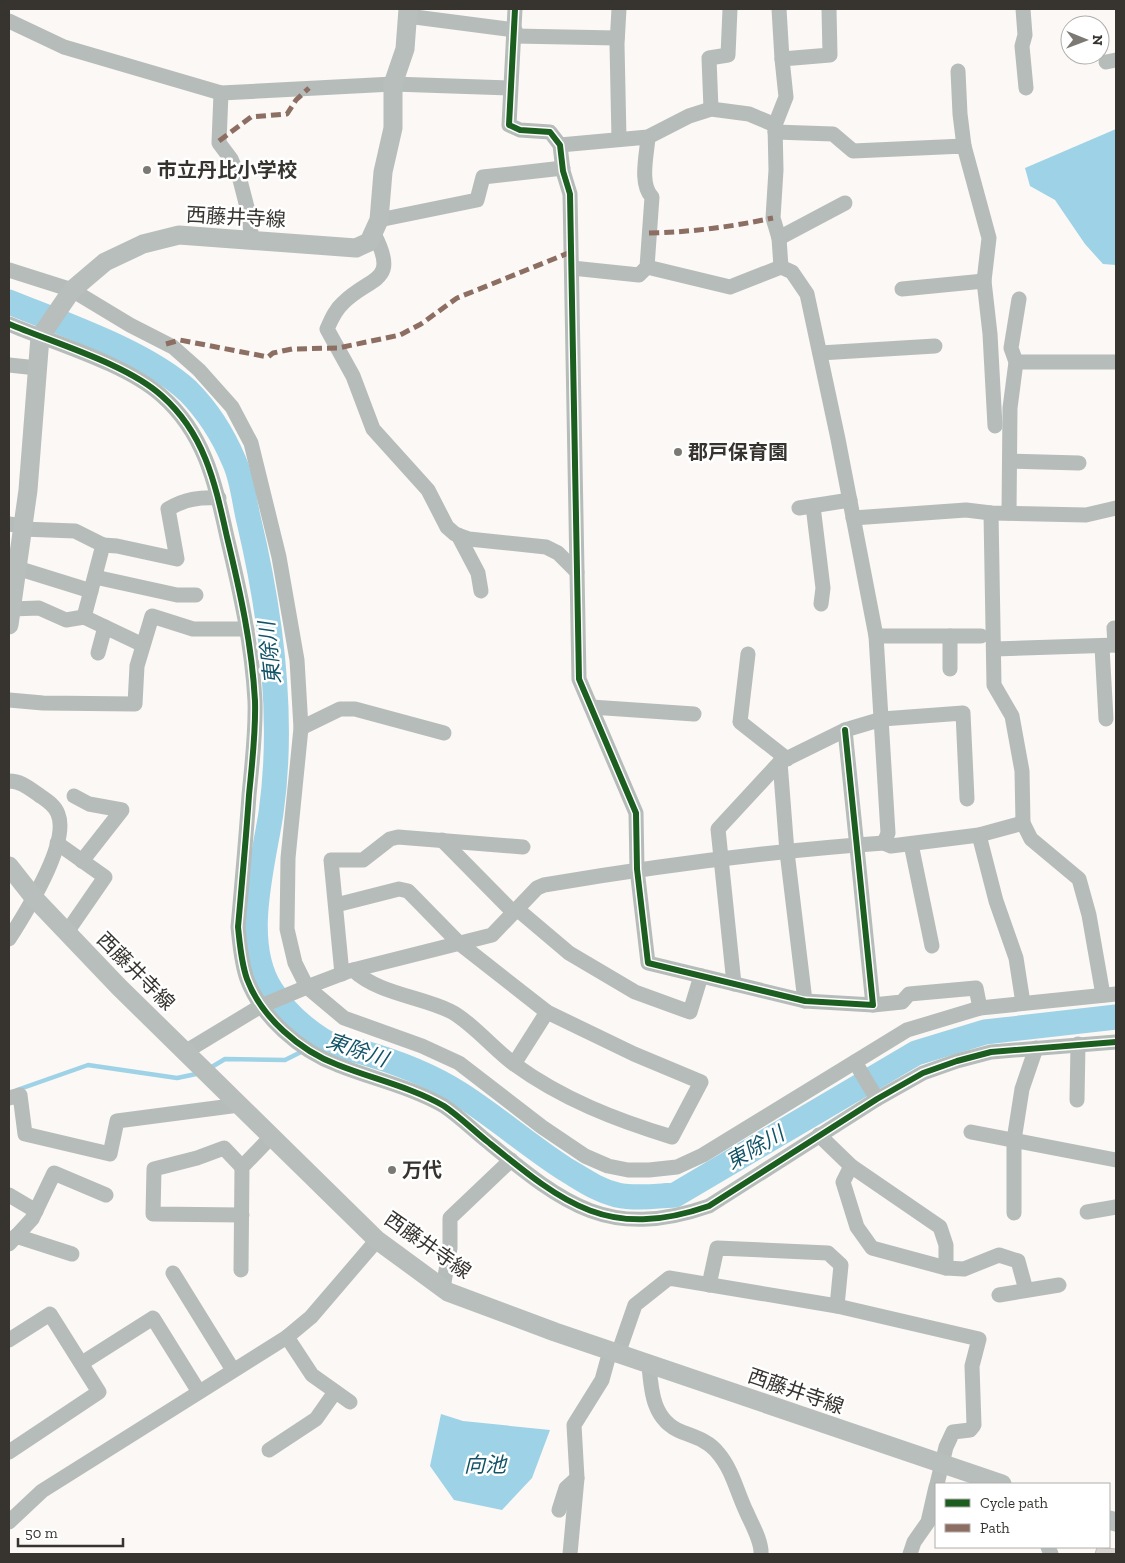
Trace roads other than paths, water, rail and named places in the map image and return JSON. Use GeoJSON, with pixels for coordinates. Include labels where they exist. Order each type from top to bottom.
{"type":"FeatureCollection","features":[{"type":"Feature","properties":{"kind":"main road"},"geometry":{"type":"LineString","coordinates":[[377,227],[383,172],[393,128],[393,84],[405,49],[407,12]]}},
{"type":"Feature","properties":{"kind":"main road","name":"西藤井寺線"},"geometry":{"type":"LineString","coordinates":[[10,617],[17,568],[18,526],[28,490],[40,337],[67,296],[105,262],[143,244],[179,236],[356,248],[364,246],[377,227]]}},
{"type":"Feature","properties":{"kind":"main road","name":"西藤井寺線"},"geometry":{"type":"LineString","coordinates":[[9,866],[35,899],[271,1137],[377,1240],[443,1288],[482,1306],[614,1353],[999,1483]]}},
{"type":"Feature","properties":{"kind":"street"},"geometry":{"type":"LineString","coordinates":[[515,9],[509,125],[520,130],[550,132],[560,145],[563,168],[570,194],[579,679],[636,813],[637,869],[648,963],[805,1001],[873,1005],[902,1002],[909,994],[976,988],[980,1008]]}},
{"type":"Feature","properties":{"kind":"street"},"geometry":{"type":"LineString","coordinates":[[619,9],[617,38],[620,139]]}},
{"type":"Feature","properties":{"kind":"street"},"geometry":{"type":"LineString","coordinates":[[711,109],[709,58],[728,54],[730,9]]}},
{"type":"Feature","properties":{"kind":"street"},"geometry":{"type":"LineString","coordinates":[[779,9],[786,97],[775,129],[773,218],[779,238],[781,267]]}},
{"type":"Feature","properties":{"kind":"street"},"geometry":{"type":"LineString","coordinates":[[782,59],[830,55],[829,9]]}},
{"type":"Feature","properties":{"kind":"street"},"geometry":{"type":"LineString","coordinates":[[1023,9],[1025,35],[1022,46],[1026,88]]}},
{"type":"Feature","properties":{"kind":"street"},"geometry":{"type":"LineString","coordinates":[[407,12],[514,33],[617,38]]}},
{"type":"Feature","properties":{"kind":"street"},"geometry":{"type":"LineString","coordinates":[[9,21],[64,47],[221,92],[393,84],[510,88]]}},
{"type":"Feature","properties":{"kind":"street"},"geometry":{"type":"LineString","coordinates":[[958,71],[964,146],[989,238],[984,281],[990,334],[995,426]]}},
{"type":"Feature","properties":{"kind":"street"},"geometry":{"type":"LineString","coordinates":[[221,92],[219,143],[231,159],[240,180],[248,212],[252,240]]}},
{"type":"Feature","properties":{"kind":"street"},"geometry":{"type":"LineString","coordinates":[[560,145],[648,137],[689,116],[711,109],[749,114],[775,129],[833,134],[853,151],[964,146]]}},
{"type":"Feature","properties":{"kind":"street"},"geometry":{"type":"LineString","coordinates":[[572,268],[640,275],[647,267],[652,197],[646,192],[648,137]]}},
{"type":"Feature","properties":{"kind":"street"},"geometry":{"type":"LineString","coordinates":[[563,168],[483,177],[477,200],[377,227],[385,264],[382,274],[372,284],[344,302],[334,313],[326,329],[353,376],[373,429],[428,490],[447,527],[458,535],[491,543],[546,547],[558,554],[577,572]]}},
{"type":"Feature","properties":{"kind":"street"},"geometry":{"type":"LineString","coordinates":[[779,238],[845,203]]}},
{"type":"Feature","properties":{"kind":"street"},"geometry":{"type":"LineString","coordinates":[[647,267],[730,287],[781,267],[792,272],[807,294],[876,636],[888,833],[884,842]]}},
{"type":"Feature","properties":{"kind":"street"},"geometry":{"type":"LineString","coordinates":[[9,270],[130,325],[173,347],[199,370],[232,406],[251,443],[280,557],[297,660],[301,728],[288,858],[287,929],[295,963],[307,987],[344,1018],[422,1046],[459,1063],[542,1127],[586,1156],[608,1166],[628,1170],[676,1167],[703,1156],[857,1064],[907,1030],[980,1008],[1110,995],[1079,879],[1031,839],[1023,823],[1022,771],[1012,716],[994,685],[991,513]]}},
{"type":"Feature","properties":{"kind":"street"},"geometry":{"type":"LineString","coordinates":[[902,289],[984,281]]}},
{"type":"Feature","properties":{"kind":"street"},"geometry":{"type":"LineString","coordinates":[[1008,513],[1010,408],[1016,362],[1011,348],[1019,299]]}},
{"type":"Feature","properties":{"kind":"street"},"geometry":{"type":"LineString","coordinates":[[9,324],[123,371],[147,384],[164,397],[185,421],[201,446],[214,477],[251,657],[255,702],[254,749],[238,927],[240,953],[247,980],[261,1006],[281,1028],[306,1050],[336,1065],[404,1088],[444,1106],[561,1198],[586,1211],[617,1219],[662,1218],[686,1214],[709,1206],[876,1096],[923,1073],[957,1060],[991,1052],[1116,1042]]}},
{"type":"Feature","properties":{"kind":"street"},"geometry":{"type":"LineString","coordinates":[[820,353],[935,346]]}},
{"type":"Feature","properties":{"kind":"street"},"geometry":{"type":"LineString","coordinates":[[1016,362],[1116,362]]}},
{"type":"Feature","properties":{"kind":"street"},"geometry":{"type":"LineString","coordinates":[[9,365],[37,368]]}},
{"type":"Feature","properties":{"kind":"street"},"geometry":{"type":"LineString","coordinates":[[1010,461],[1079,463]]}},
{"type":"Feature","properties":{"kind":"street"},"geometry":{"type":"LineString","coordinates":[[18,526],[75,530],[103,546],[117,546],[177,559],[168,509],[181,501],[199,497],[218,498]]}},
{"type":"Feature","properties":{"kind":"street"},"geometry":{"type":"LineString","coordinates":[[821,604],[822,579],[806,507],[850,500]]}},
{"type":"Feature","properties":{"kind":"street"},"geometry":{"type":"LineString","coordinates":[[853,518],[966,510],[991,513],[1086,515],[1116,508]]}},
{"type":"Feature","properties":{"kind":"street"},"geometry":{"type":"LineString","coordinates":[[458,535],[478,573],[481,591]]}},
{"type":"Feature","properties":{"kind":"street"},"geometry":{"type":"LineString","coordinates":[[84,617],[103,546]]}},
{"type":"Feature","properties":{"kind":"street"},"geometry":{"type":"LineString","coordinates":[[17,568],[93,584],[196,596]]}},
{"type":"Feature","properties":{"kind":"street"},"geometry":{"type":"LineString","coordinates":[[10,617],[39,608],[66,620],[84,617],[143,645]]}},
{"type":"Feature","properties":{"kind":"street"},"geometry":{"type":"LineString","coordinates":[[9,700],[43,703],[135,704],[137,666],[152,616],[193,629],[246,630]]}},
{"type":"Feature","properties":{"kind":"street"},"geometry":{"type":"LineString","coordinates":[[98,653],[105,627]]}},
{"type":"Feature","properties":{"kind":"street"},"geometry":{"type":"LineString","coordinates":[[1106,720],[1111,645],[1114,628]]}},
{"type":"Feature","properties":{"kind":"street"},"geometry":{"type":"LineString","coordinates":[[876,636],[981,636]]}},
{"type":"Feature","properties":{"kind":"street"},"geometry":{"type":"LineString","coordinates":[[950,636],[950,669]]}},
{"type":"Feature","properties":{"kind":"street"},"geometry":{"type":"LineString","coordinates":[[994,649],[1111,645]]}},
{"type":"Feature","properties":{"kind":"street"},"geometry":{"type":"LineString","coordinates":[[748,654],[740,722],[783,761],[787,852],[805,1001]]}},
{"type":"Feature","properties":{"kind":"street"},"geometry":{"type":"LineString","coordinates":[[591,707],[694,714]]}},
{"type":"Feature","properties":{"kind":"street"},"geometry":{"type":"LineString","coordinates":[[301,728],[340,709],[355,709],[444,733]]}},
{"type":"Feature","properties":{"kind":"street"},"geometry":{"type":"LineString","coordinates":[[734,984],[718,829],[783,761],[845,730],[882,719],[963,713],[968,799]]}},
{"type":"Feature","properties":{"kind":"street"},"geometry":{"type":"LineString","coordinates":[[845,730],[873,1005]]}},
{"type":"Feature","properties":{"kind":"street"},"geometry":{"type":"LineString","coordinates":[[9,781],[19,781],[48,801],[58,813],[60,823],[58,843],[35,899],[9,939]]}},
{"type":"Feature","properties":{"kind":"street"},"geometry":{"type":"LineString","coordinates":[[74,796],[89,804],[122,810],[82,861]]}},
{"type":"Feature","properties":{"kind":"street"},"geometry":{"type":"LineString","coordinates":[[185,1052],[261,1006],[307,987],[348,972],[492,935],[537,888],[544,885],[637,869],[721,858],[856,844],[884,842],[892,846],[911,844],[979,835],[1023,823]]}},
{"type":"Feature","properties":{"kind":"street"},"geometry":{"type":"LineString","coordinates":[[979,835],[996,901],[1016,958],[1023,1003]]}},
{"type":"Feature","properties":{"kind":"street"},"geometry":{"type":"LineString","coordinates":[[348,972],[336,905],[331,860],[363,860],[390,839],[398,837],[523,847]]}},
{"type":"Feature","properties":{"kind":"street"},"geometry":{"type":"LineString","coordinates":[[442,840],[515,911],[569,953],[635,992],[690,1012],[701,976]]}},
{"type":"Feature","properties":{"kind":"street"},"geometry":{"type":"LineString","coordinates":[[58,843],[105,877],[67,932]]}},
{"type":"Feature","properties":{"kind":"street"},"geometry":{"type":"LineString","coordinates":[[911,844],[932,946]]}},
{"type":"Feature","properties":{"kind":"street"},"geometry":{"type":"LineString","coordinates":[[336,905],[399,889],[408,891],[459,943],[546,1012],[634,1054],[701,1082],[672,1137],[618,1121],[567,1097],[514,1064],[452,1011],[365,981],[348,972]]}},
{"type":"Feature","properties":{"kind":"street"},"geometry":{"type":"LineString","coordinates":[[514,1064],[546,1012]]}},
{"type":"Feature","properties":{"kind":"street"},"geometry":{"type":"LineString","coordinates":[[1078,1044],[1078,1100]]}},
{"type":"Feature","properties":{"kind":"street"},"geometry":{"type":"LineString","coordinates":[[1014,1212],[1014,1140],[1022,1089],[1036,1048]]}},
{"type":"Feature","properties":{"kind":"street"},"geometry":{"type":"LineString","coordinates":[[857,1064],[876,1096]]}},
{"type":"Feature","properties":{"kind":"street"},"geometry":{"type":"LineString","coordinates":[[9,1098],[20,1095],[25,1134],[110,1154],[117,1121],[239,1105]]}},
{"type":"Feature","properties":{"kind":"street"},"geometry":{"type":"LineString","coordinates":[[970,1132],[1116,1160]]}},
{"type":"Feature","properties":{"kind":"street"},"geometry":{"type":"LineString","coordinates":[[819,1135],[851,1166],[940,1227],[946,1246],[946,1268]]}},
{"type":"Feature","properties":{"kind":"street"},"geometry":{"type":"LineString","coordinates":[[241,1270],[242,1166],[271,1137]]}},
{"type":"Feature","properties":{"kind":"street"},"geometry":{"type":"LineString","coordinates":[[242,1166],[224,1148],[197,1158],[154,1169],[153,1214],[242,1215]]}},
{"type":"Feature","properties":{"kind":"street"},"geometry":{"type":"LineString","coordinates":[[443,1288],[450,1248],[450,1218],[511,1160]]}},
{"type":"Feature","properties":{"kind":"street"},"geometry":{"type":"LineString","coordinates":[[851,1166],[843,1182],[857,1227],[872,1248],[946,1268],[964,1269],[999,1256],[1008,1258],[1018,1261],[1026,1290]]}},
{"type":"Feature","properties":{"kind":"street"},"geometry":{"type":"LineString","coordinates":[[12,1240],[32,1220],[54,1173],[106,1195]]}},
{"type":"Feature","properties":{"kind":"street"},"geometry":{"type":"LineString","coordinates":[[9,1194],[36,1211]]}},
{"type":"Feature","properties":{"kind":"street"},"geometry":{"type":"LineString","coordinates":[[1087,1212],[1116,1207]]}},
{"type":"Feature","properties":{"kind":"street"},"geometry":{"type":"LineString","coordinates":[[12,1240],[72,1254]]}},
{"type":"Feature","properties":{"kind":"street"},"geometry":{"type":"LineString","coordinates":[[9,1522],[42,1491],[287,1337],[311,1317],[377,1240]]}},
{"type":"Feature","properties":{"kind":"street"},"geometry":{"type":"LineString","coordinates":[[709,1285],[716,1248],[828,1253],[841,1265],[837,1306]]}},
{"type":"Feature","properties":{"kind":"street"},"geometry":{"type":"LineString","coordinates":[[173,1273],[233,1370]]}},
{"type":"Feature","properties":{"kind":"street"},"geometry":{"type":"LineString","coordinates":[[570,1554],[577,1478],[574,1426],[602,1380],[635,1305],[669,1278],[837,1306],[980,1339],[972,1366],[974,1425],[970,1430],[953,1432],[946,1447],[938,1483]]}},
{"type":"Feature","properties":{"kind":"street"},"geometry":{"type":"LineString","coordinates":[[999,1294],[1059,1285]]}},
{"type":"Feature","properties":{"kind":"street"},"geometry":{"type":"LineString","coordinates":[[9,1340],[50,1314],[99,1392],[9,1452]]}},
{"type":"Feature","properties":{"kind":"street"},"geometry":{"type":"LineString","coordinates":[[82,1363],[153,1318],[199,1392]]}},
{"type":"Feature","properties":{"kind":"street"},"geometry":{"type":"LineString","coordinates":[[287,1337],[312,1375],[350,1402]]}},
{"type":"Feature","properties":{"kind":"street"},"geometry":{"type":"LineString","coordinates":[[649,1365],[650,1394],[660,1415],[677,1430],[703,1440],[718,1452],[731,1472],[756,1534],[761,1554]]}},
{"type":"Feature","properties":{"kind":"street"},"geometry":{"type":"LineString","coordinates":[[269,1450],[316,1419],[335,1392]]}},
{"type":"Feature","properties":{"kind":"street"},"geometry":{"type":"LineString","coordinates":[[559,1510],[566,1488],[577,1478]]}},
{"type":"Feature","properties":{"kind":"street"},"geometry":{"type":"LineString","coordinates":[[910,1554],[914,1542],[928,1522],[935,1494]]}},
{"type":"Feature","properties":{"kind":"water"},"geometry":{"type":"Polygon","coordinates":[[[1116,129],[1116,265],[1103,264],[1085,244],[1055,200],[1030,186],[1025,168],[1116,129]]]}},
{"type":"Feature","properties":{"kind":"water","name":"向池"},"geometry":{"type":"Polygon","coordinates":[[[441,1414],[463,1421],[550,1430],[532,1478],[502,1510],[454,1500],[430,1466],[441,1414]]]}},
{"type":"Feature","properties":{"kind":"waterway","name":"東除川"},"geometry":{"type":"LineString","coordinates":[[9,302],[103,340],[150,364],[170,377],[188,391],[208,415],[225,442],[237,468],[263,590],[269,627],[276,702],[275,776],[271,813],[256,903],[255,927],[257,950],[262,971],[281,1005],[322,1040],[335,1046],[385,1059],[424,1074],[473,1103],[552,1160],[590,1184],[617,1195],[646,1197],[675,1195],[916,1053],[985,1032],[1116,1017]]}},
{"type":"Feature","properties":{"kind":"waterway"},"geometry":{"type":"LineString","coordinates":[[210,1068],[225,1059],[285,1060],[323,1041]]}},
{"type":"Feature","properties":{"kind":"waterway"},"geometry":{"type":"LineString","coordinates":[[17,1090],[88,1065],[177,1078],[201,1073]]}},
{"type":"Feature","properties":{"kind":"place","name":"市立丹比小学校"},"geometry":{"type":"Point","coordinates":[147,170]}},
{"type":"Feature","properties":{"kind":"place","name":"郡戸保育園"},"geometry":{"type":"Point","coordinates":[678,452]}},
{"type":"Feature","properties":{"kind":"place","name":"万代"},"geometry":{"type":"Point","coordinates":[392,1170]}}]}
